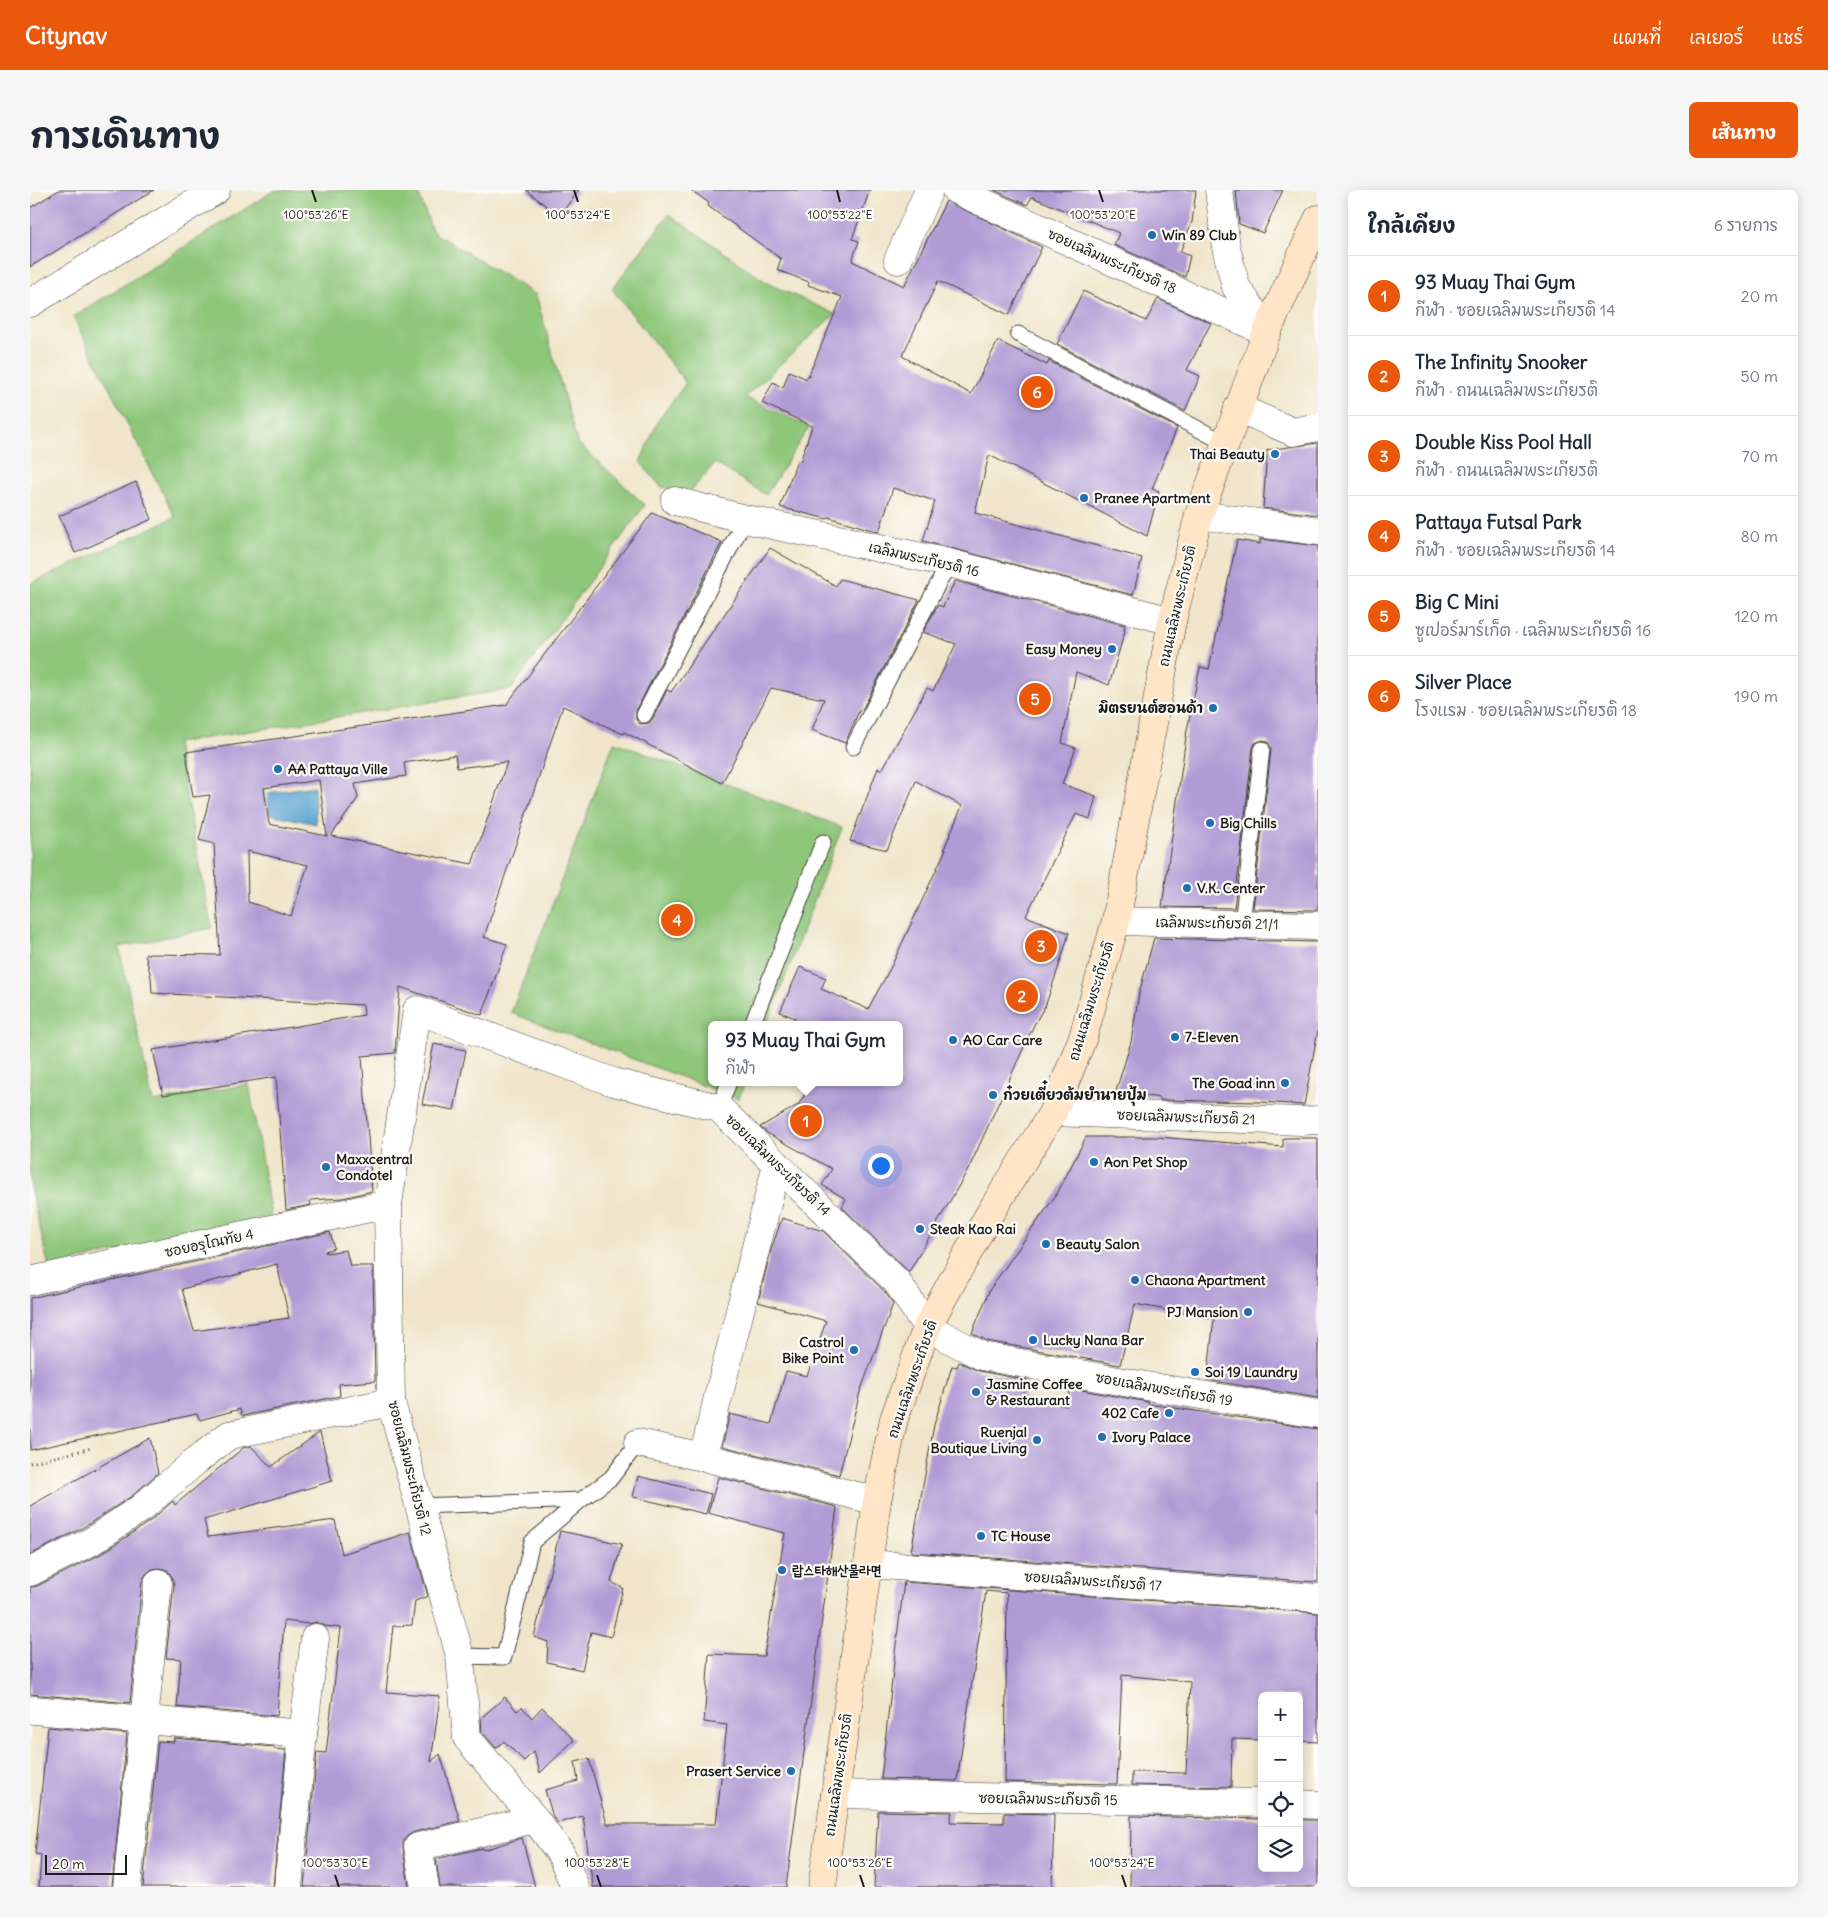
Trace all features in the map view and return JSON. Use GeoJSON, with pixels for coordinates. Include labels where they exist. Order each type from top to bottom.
{"type":"FeatureCollection","features":[{"type":"Feature","properties":{"kind":"main road","name":"ถนนเฉลิมพระเกียรติ"},"geometry":{"type":"LineString","coordinates":[[822,1887],[877,1501],[894,1419],[927,1326],[987,1218],[1053,1112],[1083,1037],[1116,921],[1172,622],[1198,515],[1267,332],[1318,220]]}},
{"type":"Feature","properties":{"kind":"street"},"geometry":{"type":"LineString","coordinates":[[30,303],[216,190]]}},
{"type":"Feature","properties":{"kind":"street"},"geometry":{"type":"LineString","coordinates":[[898,260],[929,190]]}},
{"type":"Feature","properties":{"kind":"street","name":"ซอยเฉลิมพระเกียรติ 18"},"geometry":{"type":"LineString","coordinates":[[956,190],[1267,332]]}},
{"type":"Feature","properties":{"kind":"street"},"geometry":{"type":"LineString","coordinates":[[1218,190],[1226,246],[1236,287],[1267,332]]}},
{"type":"Feature","properties":{"kind":"street"},"geometry":{"type":"LineString","coordinates":[[1238,408],[1293,432],[1318,427]]}},
{"type":"Feature","properties":{"kind":"street","name":"เฉลิมพระเกียรติ 16"},"geometry":{"type":"LineString","coordinates":[[675,501],[744,519],[949,564],[1172,622]]}},
{"type":"Feature","properties":{"kind":"street"},"geometry":{"type":"LineString","coordinates":[[1198,515],[1318,531]]}},
{"type":"Feature","properties":{"kind":"street","name":"เฉลิมพระเกียรติ 21/1"},"geometry":{"type":"LineString","coordinates":[[1116,921],[1318,926]]}},
{"type":"Feature","properties":{"kind":"street","name":"ซอยเฉลิมพระเกียรติ 14"},"geometry":{"type":"LineString","coordinates":[[417,1010],[613,1082],[719,1108],[897,1282],[927,1326]]}},
{"type":"Feature","properties":{"kind":"street","name":"ซอยเฉลิมพระเกียรติ 12"},"geometry":{"type":"LineString","coordinates":[[417,1010],[388,1204],[391,1402],[460,1656],[466,1738],[535,1819],[561,1854],[575,1887]]}},
{"type":"Feature","properties":{"kind":"street","name":"ซอยเฉลิมพระเกียรติ 21"},"geometry":{"type":"LineString","coordinates":[[1053,1112],[1300,1121],[1318,1120]]}},
{"type":"Feature","properties":{"kind":"street"},"geometry":{"type":"LineString","coordinates":[[703,1458],[777,1164]]}},
{"type":"Feature","properties":{"kind":"street","name":"ซอยอรุโณทัย 4"},"geometry":{"type":"LineString","coordinates":[[30,1282],[388,1204]]}},
{"type":"Feature","properties":{"kind":"street","name":"ซอยเฉลิมพระเกียรติ 19"},"geometry":{"type":"LineString","coordinates":[[927,1326],[982,1356],[1146,1386],[1318,1414]]}},
{"type":"Feature","properties":{"kind":"street"},"geometry":{"type":"LineString","coordinates":[[30,1572],[92,1540],[141,1508],[230,1435],[391,1402]]}},
{"type":"Feature","properties":{"kind":"street"},"geometry":{"type":"LineString","coordinates":[[638,1443],[877,1501]]}},
{"type":"Feature","properties":{"kind":"street","name":"ซอยเฉลิมพระเกียรติ 17"},"geometry":{"type":"LineString","coordinates":[[868,1564],[1318,1598]]}},
{"type":"Feature","properties":{"kind":"street"},"geometry":{"type":"LineString","coordinates":[[127,1887],[158,1583]]}},
{"type":"Feature","properties":{"kind":"street"},"geometry":{"type":"LineString","coordinates":[[288,1887],[303,1734],[315,1638]]}},
{"type":"Feature","properties":{"kind":"street"},"geometry":{"type":"LineString","coordinates":[[34,1710],[303,1734]]}},
{"type":"Feature","properties":{"kind":"street","name":"ซอยเฉลิมพระเกียรติ 15"},"geometry":{"type":"LineString","coordinates":[[835,1794],[1258,1804]]}},
{"type":"Feature","properties":{"kind":"street"},"geometry":{"type":"LineString","coordinates":[[1303,1804],[1318,1805]]}},
{"type":"Feature","properties":{"kind":"street"},"geometry":{"type":"LineString","coordinates":[[425,1887],[418,1847],[535,1819]]}},
{"type":"Feature","properties":{"kind":"lane"},"geometry":{"type":"LineString","coordinates":[[1018,334],[1225,443]]}},
{"type":"Feature","properties":{"kind":"lane"},"geometry":{"type":"LineString","coordinates":[[644,715],[744,519]]}},
{"type":"Feature","properties":{"kind":"lane"},"geometry":{"type":"LineString","coordinates":[[852,747],[949,564]]}},
{"type":"Feature","properties":{"kind":"lane"},"geometry":{"type":"LineString","coordinates":[[1242,924],[1262,749]]}},
{"type":"Feature","properties":{"kind":"lane"},"geometry":{"type":"LineString","coordinates":[[754,1021],[823,842]]}},
{"type":"Feature","properties":{"kind":"lane"},"geometry":{"type":"LineString","coordinates":[[719,1108],[727,1086]]}},
{"type":"Feature","properties":{"kind":"lane"},"geometry":{"type":"LineString","coordinates":[[460,1656],[504,1657],[532,1542],[611,1478],[638,1443]]}},
{"type":"Feature","properties":{"kind":"lane"},"geometry":{"type":"LineString","coordinates":[[419,1506],[582,1500]]}},
{"type":"Feature","properties":{"kind":"path"},"geometry":{"type":"LineString","coordinates":[[30,1463],[92,1448]]}},
{"type":"Feature","properties":{"kind":"green space"},"geometry":{"type":"Polygon","coordinates":[[[275,190],[417,190],[433,232],[536,295],[577,442],[645,505],[511,689],[176,743],[212,928],[119,947],[153,1102],[249,1084],[271,1216],[49,1267],[30,1187],[30,584],[175,517],[73,317],[275,190]]]}},
{"type":"Feature","properties":{"kind":"green space"},"geometry":{"type":"Polygon","coordinates":[[[669,214],[769,284],[835,314],[745,397],[809,427],[766,495],[715,463],[691,491],[661,487],[640,462],[659,419],[686,383],[612,289],[669,214]]]}},
{"type":"Feature","properties":{"kind":"green space"},"geometry":{"type":"Polygon","coordinates":[[[614,742],[842,827],[769,1021],[708,1021],[708,1086],[744,1086],[739,1099],[511,1013],[614,742]]]}},
{"type":"Feature","properties":{"kind":"water"},"geometry":{"type":"Polygon","coordinates":[[[314,786],[316,824],[270,814],[267,793],[314,786]]]}},
{"type":"Feature","properties":{"kind":"building"},"geometry":{"type":"Polygon","coordinates":[[[59,190],[154,190],[30,267],[30,208],[59,190]]]}},
{"type":"Feature","properties":{"kind":"building"},"geometry":{"type":"Polygon","coordinates":[[[526,190],[579,190],[559,216],[526,190]]]}},
{"type":"Feature","properties":{"kind":"building"},"geometry":{"type":"Polygon","coordinates":[[[691,190],[870,190],[852,239],[859,241],[852,261],[904,286],[946,201],[1042,247],[1009,315],[938,281],[902,356],[971,394],[998,341],[1047,365],[1049,361],[1177,428],[1152,489],[1159,491],[1147,536],[989,455],[975,513],[1142,558],[1133,595],[923,541],[935,501],[893,488],[879,532],[828,517],[827,519],[780,507],[797,461],[800,462],[812,426],[762,403],[773,382],[783,388],[789,371],[807,379],[842,297],[808,285],[809,282],[777,270],[781,259],[708,206],[709,203],[691,190]]]}},
{"type":"Feature","properties":{"kind":"building","name":"Win 89 Club"},"geometry":{"type":"Polygon","coordinates":[[[994,190],[1196,190],[1192,222],[1180,252],[1190,256],[1185,277],[1114,245],[1119,233],[1032,197],[1027,205],[994,190]]]}},
{"type":"Feature","properties":{"kind":"building"},"geometry":{"type":"Polygon","coordinates":[[[1236,190],[1283,190],[1263,233],[1239,224],[1236,190]]]}},
{"type":"Feature","properties":{"kind":"building"},"geometry":{"type":"Polygon","coordinates":[[[1083,291],[1146,321],[1158,299],[1211,323],[1187,370],[1200,376],[1185,411],[1057,344],[1083,291]]]}},
{"type":"Feature","properties":{"kind":"building"},"geometry":{"type":"Polygon","coordinates":[[[1318,443],[1318,515],[1263,508],[1267,450],[1318,443]]]}},
{"type":"Feature","properties":{"kind":"building"},"geometry":{"type":"Polygon","coordinates":[[[136,482],[152,519],[75,553],[59,516],[136,482]]]}},
{"type":"Feature","properties":{"kind":"building"},"geometry":{"type":"Polygon","coordinates":[[[652,513],[722,542],[636,711],[636,720],[640,724],[649,723],[652,720],[667,690],[671,692],[770,548],[836,586],[840,579],[919,600],[862,710],[860,709],[845,743],[812,730],[824,699],[771,688],[722,783],[624,732],[623,734],[563,706],[484,937],[507,944],[482,1015],[400,987],[395,1053],[362,1056],[372,1191],[343,1198],[310,1200],[311,1205],[286,1210],[276,1077],[163,1095],[153,1050],[364,1015],[363,1005],[152,993],[151,977],[145,954],[220,955],[214,844],[199,840],[210,795],[193,797],[186,752],[506,705],[652,513]],[[455,755],[404,763],[406,776],[355,784],[358,798],[331,836],[472,864],[507,762],[457,768],[455,755]],[[319,780],[264,788],[269,824],[327,836],[319,780]],[[247,851],[248,902],[291,916],[308,865],[247,851]]]}},
{"type":"Feature","properties":{"kind":"building"},"geometry":{"type":"Polygon","coordinates":[[[1260,539],[1318,546],[1318,910],[1253,909],[1271,750],[1268,742],[1263,740],[1255,743],[1253,748],[1234,908],[1162,907],[1187,730],[1200,667],[1209,669],[1237,540],[1260,544],[1260,539]]]}},
{"type":"Feature","properties":{"kind":"building"},"geometry":{"type":"Polygon","coordinates":[[[955,581],[1125,625],[1125,631],[1109,685],[1076,672],[1062,743],[1076,748],[1062,784],[1096,796],[1090,819],[1076,814],[1026,916],[1069,933],[1061,960],[1046,1004],[1034,1025],[969,1168],[909,1272],[842,1207],[846,1199],[822,1185],[832,1169],[767,1133],[760,1127],[798,1105],[809,1086],[903,1086],[903,1021],[794,1021],[795,1018],[780,1012],[800,967],[826,978],[821,989],[868,1009],[891,967],[946,849],[944,849],[962,806],[916,781],[887,850],[850,841],[878,768],[882,770],[927,688],[933,691],[956,644],[923,632],[938,605],[943,607],[955,581]]]}},
{"type":"Feature","properties":{"kind":"building"},"geometry":{"type":"Polygon","coordinates":[[[1154,938],[1318,942],[1318,1030],[1304,1105],[1160,1100],[1160,1098],[1116,1091],[1131,1042],[1139,993],[1154,938]]]}},
{"type":"Feature","properties":{"kind":"building"},"geometry":{"type":"Polygon","coordinates":[[[434,1044],[466,1050],[454,1110],[422,1104],[434,1044]]]}},
{"type":"Feature","properties":{"kind":"building"},"geometry":{"type":"Polygon","coordinates":[[[1086,1137],[1157,1137],[1283,1147],[1283,1138],[1318,1138],[1318,1398],[1207,1380],[1214,1319],[1135,1304],[1120,1365],[987,1341],[972,1333],[990,1289],[1058,1192],[1086,1137]]]}},
{"type":"Feature","properties":{"kind":"building"},"geometry":{"type":"Polygon","coordinates":[[[782,1218],[823,1231],[885,1292],[893,1304],[860,1392],[839,1475],[722,1446],[730,1414],[771,1424],[786,1371],[807,1376],[826,1321],[758,1302],[771,1250],[782,1218]]]}},
{"type":"Feature","properties":{"kind":"building"},"geometry":{"type":"Polygon","coordinates":[[[330,1232],[334,1248],[325,1251],[326,1253],[346,1250],[350,1266],[373,1266],[375,1381],[339,1384],[340,1396],[242,1416],[240,1409],[200,1420],[197,1414],[30,1450],[30,1298],[330,1232]],[[277,1264],[182,1289],[194,1331],[289,1318],[277,1264]]]}},
{"type":"Feature","properties":{"kind":"building"},"geometry":{"type":"Polygon","coordinates":[[[959,1362],[979,1371],[1027,1380],[1023,1398],[1067,1406],[1070,1388],[1148,1402],[1148,1404],[1318,1429],[1318,1582],[911,1552],[934,1425],[952,1366],[957,1367],[959,1362]]]}},
{"type":"Feature","properties":{"kind":"building"},"geometry":{"type":"Polygon","coordinates":[[[320,1432],[332,1481],[204,1520],[208,1537],[335,1520],[342,1554],[410,1532],[428,1596],[415,1601],[412,1625],[393,1626],[386,1692],[440,1696],[431,1762],[440,1754],[460,1821],[414,1832],[407,1836],[403,1842],[403,1849],[409,1887],[304,1887],[317,1752],[326,1753],[341,1628],[325,1626],[316,1622],[309,1624],[284,1621],[277,1716],[177,1707],[181,1659],[166,1658],[174,1585],[172,1577],[167,1570],[160,1568],[152,1569],[142,1581],[130,1703],[30,1694],[30,1587],[37,1586],[101,1554],[150,1521],[173,1501],[175,1505],[243,1448],[251,1446],[271,1467],[320,1432]]]}},
{"type":"Feature","properties":{"kind":"building"},"geometry":{"type":"Polygon","coordinates":[[[150,1438],[158,1473],[132,1496],[84,1527],[30,1555],[30,1506],[150,1438]]]}},
{"type":"Feature","properties":{"kind":"building"},"geometry":{"type":"Polygon","coordinates":[[[638,1476],[711,1494],[706,1514],[633,1497],[638,1476]]]}},
{"type":"Feature","properties":{"kind":"building"},"geometry":{"type":"Polygon","coordinates":[[[718,1477],[837,1507],[786,1887],[593,1887],[583,1816],[558,1823],[553,1817],[545,1790],[578,1781],[575,1762],[589,1759],[607,1824],[716,1824],[727,1725],[704,1722],[709,1654],[764,1656],[785,1533],[708,1513],[718,1477]]]}},
{"type":"Feature","properties":{"kind":"building"},"geometry":{"type":"Polygon","coordinates":[[[560,1531],[622,1544],[611,1582],[623,1588],[611,1637],[591,1632],[582,1670],[547,1662],[548,1642],[534,1637],[560,1531]]]}},
{"type":"Feature","properties":{"kind":"building"},"geometry":{"type":"Polygon","coordinates":[[[904,1582],[1318,1613],[1318,1742],[1303,1741],[1303,1692],[1258,1692],[1258,1740],[1232,1739],[1231,1787],[1132,1785],[1132,1772],[1186,1773],[1190,1682],[1122,1675],[1117,1784],[1005,1782],[1007,1593],[986,1591],[957,1781],[881,1779],[904,1582]]]}},
{"type":"Feature","properties":{"kind":"building"},"geometry":{"type":"Polygon","coordinates":[[[505,1697],[517,1711],[522,1707],[532,1718],[542,1707],[574,1740],[540,1773],[534,1751],[524,1761],[504,1741],[496,1748],[482,1732],[481,1718],[505,1697]]]}},
{"type":"Feature","properties":{"kind":"building"},"geometry":{"type":"Polygon","coordinates":[[[48,1727],[127,1734],[112,1887],[39,1887],[41,1855],[35,1854],[48,1727]]]}},
{"type":"Feature","properties":{"kind":"building"},"geometry":{"type":"Polygon","coordinates":[[[174,1738],[274,1747],[274,1749],[286,1750],[273,1887],[143,1887],[158,1741],[174,1742],[174,1738]]]}},
{"type":"Feature","properties":{"kind":"building"},"geometry":{"type":"Polygon","coordinates":[[[878,1811],[952,1812],[950,1822],[1004,1823],[1004,1813],[1054,1814],[1052,1887],[874,1887],[878,1811]]]}},
{"type":"Feature","properties":{"kind":"building"},"geometry":{"type":"Polygon","coordinates":[[[1131,1816],[1258,1819],[1258,1872],[1303,1872],[1303,1820],[1318,1820],[1318,1887],[1130,1887],[1131,1816]]]}},
{"type":"Feature","properties":{"kind":"building"},"geometry":{"type":"Polygon","coordinates":[[[522,1838],[535,1887],[440,1887],[436,1859],[482,1848],[483,1850],[522,1838]]]}},
{"type":"Feature","properties":{"kind":"place","name":"Win 89 Club"},"geometry":{"type":"Point","coordinates":[1152,235]}},
{"type":"Feature","properties":{"kind":"place","name":"Silver Place"},"geometry":{"type":"Point","coordinates":[1037,392]}},
{"type":"Feature","properties":{"kind":"place","name":"Thai Beauty"},"geometry":{"type":"Point","coordinates":[1275,454]}},
{"type":"Feature","properties":{"kind":"place","name":"Pranee Apartment"},"geometry":{"type":"Point","coordinates":[1084,498]}},
{"type":"Feature","properties":{"kind":"place","name":"Easy Money"},"geometry":{"type":"Point","coordinates":[1112,649]}},
{"type":"Feature","properties":{"kind":"place","name":"Big C Mini"},"geometry":{"type":"Point","coordinates":[1035,699]}},
{"type":"Feature","properties":{"kind":"place","name":"มิตรยนต์ฮอนด้า"},"geometry":{"type":"Point","coordinates":[1213,708]}},
{"type":"Feature","properties":{"kind":"place","name":"AA Pattaya Ville"},"geometry":{"type":"Point","coordinates":[278,769]}},
{"type":"Feature","properties":{"kind":"place","name":"Big Chills"},"geometry":{"type":"Point","coordinates":[1210,823]}},
{"type":"Feature","properties":{"kind":"place","name":"V.K. Center"},"geometry":{"type":"Point","coordinates":[1187,888]}},
{"type":"Feature","properties":{"kind":"place","name":"Pattaya Futsal Park"},"geometry":{"type":"Point","coordinates":[677,920]}},
{"type":"Feature","properties":{"kind":"place","name":"Double Kiss Pool Hall"},"geometry":{"type":"Point","coordinates":[1041,946]}},
{"type":"Feature","properties":{"kind":"place","name":"The Infinity Snooker"},"geometry":{"type":"Point","coordinates":[1022,996]}},
{"type":"Feature","properties":{"kind":"place","name":"7-Eleven"},"geometry":{"type":"Point","coordinates":[1175,1037]}},
{"type":"Feature","properties":{"kind":"place","name":"AO Car Care"},"geometry":{"type":"Point","coordinates":[953,1040]}},
{"type":"Feature","properties":{"kind":"place","name":"The Goad inn"},"geometry":{"type":"Point","coordinates":[1285,1083]}},
{"type":"Feature","properties":{"kind":"place","name":"ก๋วยเตี๋ยวต้มยำนายปุ้ม"},"geometry":{"type":"Point","coordinates":[993,1095]}},
{"type":"Feature","properties":{"kind":"place","name":"93 Muay Thai Gym"},"geometry":{"type":"Point","coordinates":[806,1121]}},
{"type":"Feature","properties":{"kind":"place","name":"Aon Pet Shop"},"geometry":{"type":"Point","coordinates":[1094,1162]}},
{"type":"Feature","properties":{"kind":"place","name":"Maxxcentral Condotel"},"geometry":{"type":"Point","coordinates":[326,1167]}},
{"type":"Feature","properties":{"kind":"place","name":"Steak Kao Rai"},"geometry":{"type":"Point","coordinates":[920,1229]}},
{"type":"Feature","properties":{"kind":"place","name":"Beauty Salon"},"geometry":{"type":"Point","coordinates":[1046,1244]}},
{"type":"Feature","properties":{"kind":"place","name":"Chaona Apartment"},"geometry":{"type":"Point","coordinates":[1135,1280]}},
{"type":"Feature","properties":{"kind":"place","name":"PJ Mansion"},"geometry":{"type":"Point","coordinates":[1248,1312]}},
{"type":"Feature","properties":{"kind":"place","name":"Lucky Nana Bar"},"geometry":{"type":"Point","coordinates":[1033,1340]}},
{"type":"Feature","properties":{"kind":"place","name":"Castrol Bike Point"},"geometry":{"type":"Point","coordinates":[854,1350]}},
{"type":"Feature","properties":{"kind":"place","name":"Soi 19 Laundry"},"geometry":{"type":"Point","coordinates":[1195,1372]}},
{"type":"Feature","properties":{"kind":"place","name":"Jasmine Coffee & Restaurant"},"geometry":{"type":"Point","coordinates":[976,1392]}},
{"type":"Feature","properties":{"kind":"place","name":"402 Cafe"},"geometry":{"type":"Point","coordinates":[1169,1413]}},
{"type":"Feature","properties":{"kind":"place","name":"Ivory Palace"},"geometry":{"type":"Point","coordinates":[1102,1437]}},
{"type":"Feature","properties":{"kind":"place","name":"Ruenjal Boutique Living"},"geometry":{"type":"Point","coordinates":[1037,1440]}},
{"type":"Feature","properties":{"kind":"place","name":"TC House"},"geometry":{"type":"Point","coordinates":[981,1536]}},
{"type":"Feature","properties":{"kind":"place","name":"랍스타해산물라면"},"geometry":{"type":"Point","coordinates":[782,1570]}},
{"type":"Feature","properties":{"kind":"place","name":"Prasert Service"},"geometry":{"type":"Point","coordinates":[791,1771]}}]}
